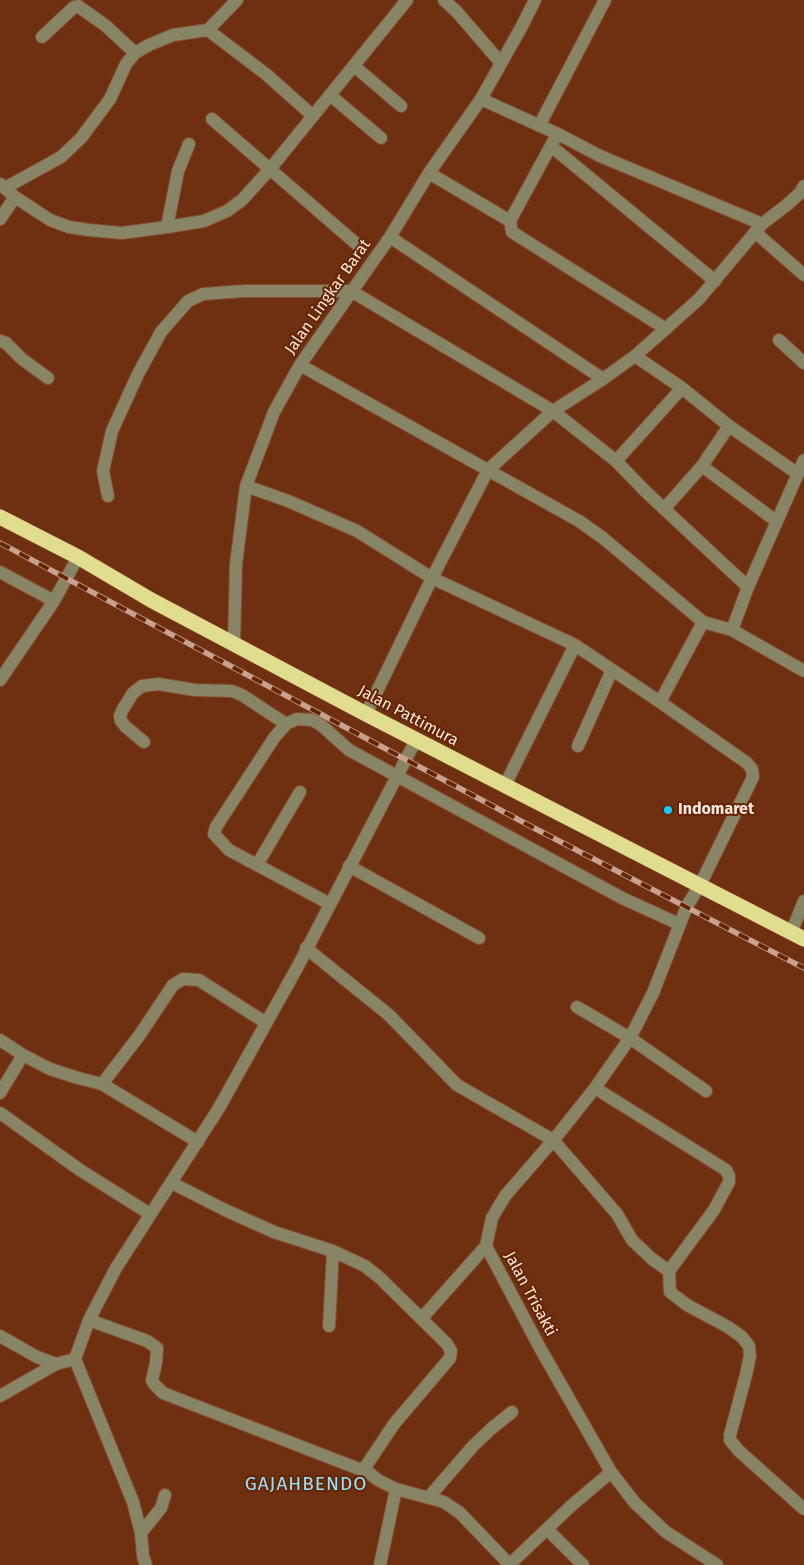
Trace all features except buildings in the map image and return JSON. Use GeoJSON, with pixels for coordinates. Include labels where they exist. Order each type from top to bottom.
{"type":"FeatureCollection","features":[{"type":"Feature","properties":{"kind":"highway","name":"Jalan Pattimura"},"geometry":{"type":"LineString","coordinates":[[0,517],[78,557],[151,600],[366,714],[798,936]]}},
{"type":"Feature","properties":{"kind":"street"},"geometry":{"type":"LineString","coordinates":[[237,0],[208,30],[173,35],[134,53],[110,99],[81,138],[61,157],[2,186],[15,198],[50,220],[69,227],[122,233],[204,221],[227,211],[242,200],[270,170],[407,0]]}},
{"type":"Feature","properties":{"kind":"street"},"geometry":{"type":"LineString","coordinates":[[444,0],[498,59]]}},
{"type":"Feature","properties":{"kind":"street","name":"Jalan Lingkar Barat"},"geometry":{"type":"LineString","coordinates":[[234,643],[236,564],[246,486],[274,412],[300,365],[390,237],[429,173],[481,99],[498,59],[522,26],[535,0]]}},
{"type":"Feature","properties":{"kind":"street"},"geometry":{"type":"LineString","coordinates":[[539,126],[605,0]]}},
{"type":"Feature","properties":{"kind":"street"},"geometry":{"type":"LineString","coordinates":[[42,37],[74,7],[78,6],[106,26],[134,53]]}},
{"type":"Feature","properties":{"kind":"street"},"geometry":{"type":"LineString","coordinates":[[208,30],[267,75],[313,116]]}},
{"type":"Feature","properties":{"kind":"street"},"geometry":{"type":"LineString","coordinates":[[354,66],[401,106]]}},
{"type":"Feature","properties":{"kind":"street"},"geometry":{"type":"LineString","coordinates":[[330,95],[381,138]]}},
{"type":"Feature","properties":{"kind":"street"},"geometry":{"type":"LineString","coordinates":[[481,99],[758,228],[804,275]]}},
{"type":"Feature","properties":{"kind":"street"},"geometry":{"type":"LineString","coordinates":[[212,119],[360,247]]}},
{"type":"Feature","properties":{"kind":"street"},"geometry":{"type":"LineString","coordinates":[[558,134],[510,221],[512,232],[666,329]]}},
{"type":"Feature","properties":{"kind":"street"},"geometry":{"type":"LineString","coordinates":[[168,227],[178,171],[189,144]]}},
{"type":"Feature","properties":{"kind":"street"},"geometry":{"type":"LineString","coordinates":[[551,146],[716,281]]}},
{"type":"Feature","properties":{"kind":"street"},"geometry":{"type":"LineString","coordinates":[[429,173],[510,221]]}},
{"type":"Feature","properties":{"kind":"street"},"geometry":{"type":"LineString","coordinates":[[366,714],[432,578],[488,470],[553,411],[635,356],[666,329],[716,281],[758,228],[788,204],[800,193],[804,186]]}},
{"type":"Feature","properties":{"kind":"street"},"geometry":{"type":"LineString","coordinates":[[0,220],[15,198]]}},
{"type":"Feature","properties":{"kind":"street"},"geometry":{"type":"LineString","coordinates":[[390,237],[603,379]]}},
{"type":"Feature","properties":{"kind":"street"},"geometry":{"type":"LineString","coordinates":[[108,496],[103,471],[112,430],[138,374],[161,332],[188,301],[203,294],[244,291],[351,291],[553,411],[616,460],[664,509],[748,588]]}},
{"type":"Feature","properties":{"kind":"street"},"geometry":{"type":"LineString","coordinates":[[779,340],[804,363]]}},
{"type":"Feature","properties":{"kind":"street"},"geometry":{"type":"LineString","coordinates":[[0,341],[6,343],[22,359],[48,378]]}},
{"type":"Feature","properties":{"kind":"street"},"geometry":{"type":"LineString","coordinates":[[635,356],[682,388],[729,426],[798,474]]}},
{"type":"Feature","properties":{"kind":"street"},"geometry":{"type":"LineString","coordinates":[[300,365],[579,521],[603,538],[704,622],[732,630],[804,671]]}},
{"type":"Feature","properties":{"kind":"street"},"geometry":{"type":"LineString","coordinates":[[616,460],[682,388]]}},
{"type":"Feature","properties":{"kind":"street"},"geometry":{"type":"LineString","coordinates":[[664,509],[702,466],[729,426]]}},
{"type":"Feature","properties":{"kind":"street"},"geometry":{"type":"LineString","coordinates":[[732,630],[748,588],[804,460]]}},
{"type":"Feature","properties":{"kind":"street"},"geometry":{"type":"LineString","coordinates":[[702,466],[776,522]]}},
{"type":"Feature","properties":{"kind":"street","name":"Jalan Trisakti"},"geometry":{"type":"LineString","coordinates":[[246,486],[288,501],[357,531],[432,578],[575,645],[660,702],[747,763],[752,769],[753,777],[700,885],[687,906],[653,993],[630,1038],[595,1088],[505,1196],[492,1218],[480,1251],[540,1348],[611,1472],[635,1503],[666,1532],[716,1565]]}},
{"type":"Feature","properties":{"kind":"street"},"geometry":{"type":"LineString","coordinates":[[0,680],[54,601],[78,557]]}},
{"type":"Feature","properties":{"kind":"street"},"geometry":{"type":"LineString","coordinates":[[0,572],[54,601]]}},
{"type":"Feature","properties":{"kind":"street"},"geometry":{"type":"LineString","coordinates":[[660,702],[704,622]]}},
{"type":"Feature","properties":{"kind":"street"},"geometry":{"type":"LineString","coordinates":[[505,785],[575,645]]}},
{"type":"Feature","properties":{"kind":"street"},"geometry":{"type":"LineString","coordinates":[[578,746],[612,670]]}},
{"type":"Feature","properties":{"kind":"street"},"geometry":{"type":"LineString","coordinates":[[144,742],[126,727],[121,721],[120,716],[122,709],[133,693],[142,686],[158,684],[195,690],[232,691],[242,695],[286,724]]}},
{"type":"Feature","properties":{"kind":"street"},"geometry":{"type":"LineString","coordinates":[[330,904],[229,850],[214,834],[216,827],[274,738],[286,724],[297,719],[312,720],[321,725],[349,750],[622,898],[679,924]]}},
{"type":"Feature","properties":{"kind":"street"},"geometry":{"type":"LineString","coordinates":[[146,1565],[143,1556],[141,1533],[133,1502],[74,1359],[89,1320],[116,1268],[198,1142],[266,1023],[416,740]]}},
{"type":"Feature","properties":{"kind":"street"},"geometry":{"type":"LineString","coordinates":[[257,865],[300,792]]}},
{"type":"Feature","properties":{"kind":"street"},"geometry":{"type":"LineString","coordinates":[[350,866],[479,938]]}},
{"type":"Feature","properties":{"kind":"street"},"geometry":{"type":"LineString","coordinates":[[798,936],[804,901]]}},
{"type":"Feature","properties":{"kind":"street"},"geometry":{"type":"LineString","coordinates":[[306,948],[389,1016],[456,1085],[553,1140],[617,1214],[632,1240],[652,1259],[669,1271]]}},
{"type":"Feature","properties":{"kind":"street"},"geometry":{"type":"LineString","coordinates":[[102,1084],[174,986],[183,979],[198,980],[266,1023]]}},
{"type":"Feature","properties":{"kind":"street"},"geometry":{"type":"LineString","coordinates":[[576,1007],[630,1038],[706,1091]]}},
{"type":"Feature","properties":{"kind":"street"},"geometry":{"type":"LineString","coordinates":[[0,1040],[50,1069],[102,1084],[198,1142]]}},
{"type":"Feature","properties":{"kind":"street"},"geometry":{"type":"LineString","coordinates":[[0,1093],[23,1055]]}},
{"type":"Feature","properties":{"kind":"street"},"geometry":{"type":"LineString","coordinates":[[595,1088],[726,1170],[729,1176],[729,1182],[714,1210],[669,1271],[670,1292],[728,1327],[742,1337],[749,1346],[750,1356],[730,1440],[739,1451],[804,1508]]}},
{"type":"Feature","properties":{"kind":"street"},"geometry":{"type":"LineString","coordinates":[[0,1113],[80,1170],[150,1214]]}},
{"type":"Feature","properties":{"kind":"street"},"geometry":{"type":"LineString","coordinates":[[172,1183],[274,1232],[351,1258],[365,1266],[380,1278],[447,1344],[451,1351],[450,1358],[358,1469]]}},
{"type":"Feature","properties":{"kind":"street"},"geometry":{"type":"LineString","coordinates":[[422,1318],[480,1251]]}},
{"type":"Feature","properties":{"kind":"street"},"geometry":{"type":"LineString","coordinates":[[329,1326],[335,1253]]}},
{"type":"Feature","properties":{"kind":"street"},"geometry":{"type":"LineString","coordinates":[[89,1320],[146,1341],[157,1348],[152,1380],[163,1393],[358,1469],[396,1489],[444,1502],[460,1513],[509,1565],[571,1506],[611,1472]]}},
{"type":"Feature","properties":{"kind":"street"},"geometry":{"type":"LineString","coordinates":[[0,1336],[37,1357],[56,1364]]}},
{"type":"Feature","properties":{"kind":"street"},"geometry":{"type":"LineString","coordinates":[[0,1396],[56,1364],[74,1359]]}},
{"type":"Feature","properties":{"kind":"street"},"geometry":{"type":"LineString","coordinates":[[429,1497],[473,1446],[512,1412]]}},
{"type":"Feature","properties":{"kind":"street"},"geometry":{"type":"LineString","coordinates":[[380,1565],[396,1489]]}},
{"type":"Feature","properties":{"kind":"street"},"geometry":{"type":"LineString","coordinates":[[141,1533],[161,1508],[166,1494]]}},
{"type":"Feature","properties":{"kind":"street"},"geometry":{"type":"LineString","coordinates":[[547,1529],[583,1565]]}},
{"type":"Feature","properties":{"kind":"railway"},"geometry":{"type":"LineString","coordinates":[[0,543],[534,828],[804,968]]}},
{"type":"Feature","properties":{"kind":"place","name":"Indomaret"},"geometry":{"type":"Point","coordinates":[668,810]}},
{"type":"Feature","properties":{"kind":"district","name":"GAJAHBENDO"},"geometry":{"type":"Point","coordinates":[306,1485]}}]}
